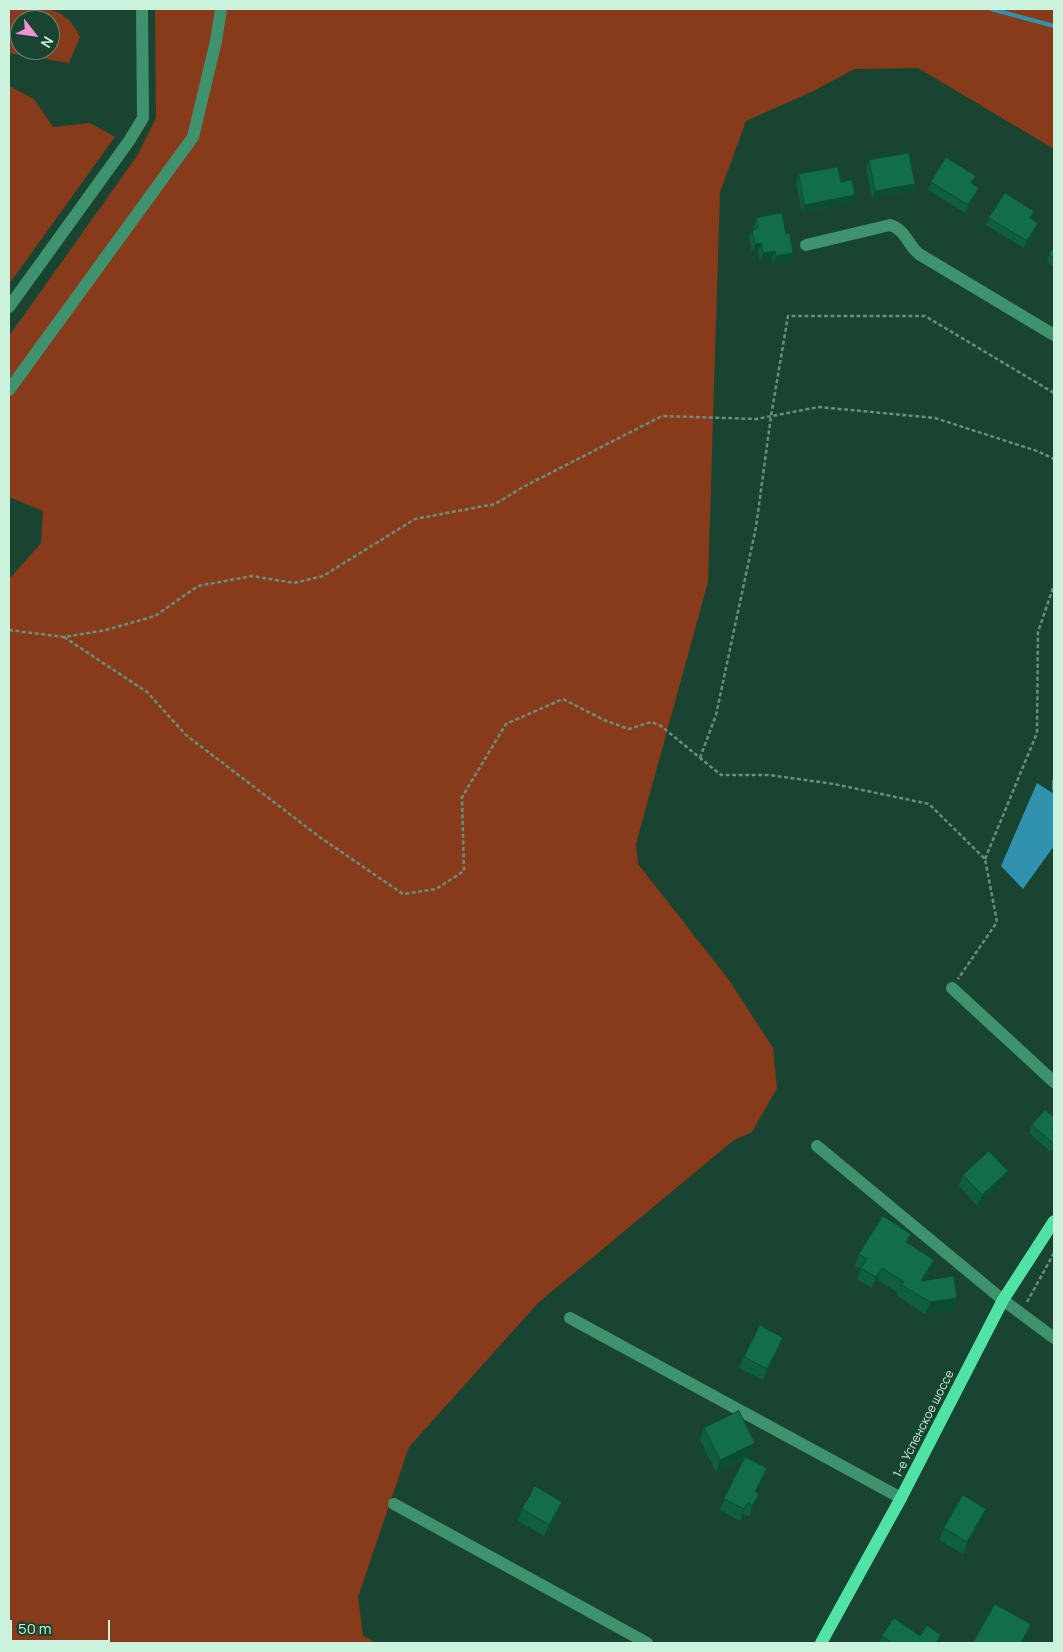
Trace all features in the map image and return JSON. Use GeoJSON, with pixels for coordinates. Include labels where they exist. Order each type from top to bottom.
{"type":"FeatureCollection","features":[{"type":"Feature","properties":{"kind":"main road","name":"1-е Успенское шоссе"},"geometry":{"type":"LineString","coordinates":[[821,1643],[901,1498],[1003,1300],[1054,1221]]}},
{"type":"Feature","properties":{"kind":"street"},"geometry":{"type":"LineString","coordinates":[[9,307],[129,141],[143,118],[142,9]]}},
{"type":"Feature","properties":{"kind":"street"},"geometry":{"type":"LineString","coordinates":[[9,390],[193,137],[216,41],[221,9]]}},
{"type":"Feature","properties":{"kind":"street"},"geometry":{"type":"LineString","coordinates":[[806,245],[890,224],[898,227],[905,234],[912,248],[919,254],[1054,335]]}},
{"type":"Feature","properties":{"kind":"street"},"geometry":{"type":"LineString","coordinates":[[952,988],[1054,1082]]}},
{"type":"Feature","properties":{"kind":"street"},"geometry":{"type":"LineString","coordinates":[[818,1146],[1003,1300],[1054,1338]]}},
{"type":"Feature","properties":{"kind":"street"},"geometry":{"type":"LineString","coordinates":[[570,1318],[901,1498]]}},
{"type":"Feature","properties":{"kind":"street"},"geometry":{"type":"LineString","coordinates":[[394,1504],[647,1643]]}},
{"type":"Feature","properties":{"kind":"path"},"geometry":{"type":"LineString","coordinates":[[700,758],[716,715],[756,527],[770,416],[788,316],[925,316],[1054,393]]}},
{"type":"Feature","properties":{"kind":"path"},"geometry":{"type":"LineString","coordinates":[[9,630],[64,637],[106,630],[155,616],[198,586],[252,576],[294,583],[323,576],[415,519],[495,504],[525,486],[662,416],[756,419],[819,407],[935,418],[1037,451],[1054,459]]}},
{"type":"Feature","properties":{"kind":"path"},"geometry":{"type":"LineString","coordinates":[[984,859],[1038,733],[1038,632],[1054,585]]}},
{"type":"Feature","properties":{"kind":"path"},"geometry":{"type":"LineString","coordinates":[[64,637],[147,692],[186,735],[322,838],[404,894],[436,889],[464,871],[462,797],[506,724],[563,699],[604,720],[629,729],[651,722],[661,726],[721,775],[769,775],[834,784],[929,804],[984,859],[997,922],[952,988]]}},
{"type":"Feature","properties":{"kind":"path"},"geometry":{"type":"LineString","coordinates":[[1021,1312],[1054,1253]]}},
{"type":"Feature","properties":{"kind":"shaded area"},"geometry":{"type":"Polygon","coordinates":[[[9,9],[51,10],[10,10],[10,53],[9,9]]]}},
{"type":"Feature","properties":{"kind":"shaded area"},"geometry":{"type":"Polygon","coordinates":[[[155,9],[1054,9],[1054,149],[918,68],[855,69],[809,93],[746,121],[720,192],[708,582],[636,844],[638,864],[729,980],[773,1048],[777,1088],[752,1132],[734,1140],[539,1302],[409,1447],[358,1597],[363,1636],[376,1643],[9,1643],[9,578],[41,543],[43,511],[9,497],[9,336],[137,156],[156,118],[155,9]]]}},
{"type":"Feature","properties":{"kind":"shaded area"},"geometry":{"type":"Polygon","coordinates":[[[60,14],[74,26],[80,37],[69,63],[51,60],[60,60],[60,14]]]}},
{"type":"Feature","properties":{"kind":"shaded area"},"geometry":{"type":"Polygon","coordinates":[[[9,86],[34,99],[53,127],[90,123],[115,137],[9,284],[9,86]]]}},
{"type":"Feature","properties":{"kind":"water"},"geometry":{"type":"Polygon","coordinates":[[[1037,783],[1054,794],[1054,846],[1023,889],[1001,866],[1037,783]]]}},
{"type":"Feature","properties":{"kind":"building"},"geometry":{"type":"Polygon","coordinates":[[[909,153],[915,184],[875,191],[869,160],[909,153]]]}},
{"type":"Feature","properties":{"kind":"building"},"geometry":{"type":"Polygon","coordinates":[[[946,157],[976,176],[971,183],[979,188],[968,205],[931,182],[946,157]]]}},
{"type":"Feature","properties":{"kind":"building"},"geometry":{"type":"Polygon","coordinates":[[[838,167],[841,182],[852,180],[855,195],[804,205],[799,174],[838,167]]]}},
{"type":"Feature","properties":{"kind":"building"},"geometry":{"type":"Polygon","coordinates":[[[1005,193],[1034,211],[1030,218],[1038,223],[1027,241],[989,218],[1005,193]]]}},
{"type":"Feature","properties":{"kind":"building"},"geometry":{"type":"Polygon","coordinates":[[[782,213],[786,234],[790,233],[793,253],[776,256],[775,251],[763,253],[761,243],[755,244],[752,230],[758,228],[756,218],[782,213]]]}},
{"type":"Feature","properties":{"kind":"building"},"geometry":{"type":"Polygon","coordinates":[[[1054,247],[1054,258],[1049,255],[1054,247]]]}},
{"type":"Feature","properties":{"kind":"building"},"geometry":{"type":"Polygon","coordinates":[[[1045,1110],[1054,1117],[1052,1129],[1054,1130],[1054,1144],[1032,1125],[1045,1110]]]}},
{"type":"Feature","properties":{"kind":"building"},"geometry":{"type":"Polygon","coordinates":[[[989,1151],[1008,1171],[982,1195],[963,1175],[989,1151]]]}},
{"type":"Feature","properties":{"kind":"building"},"geometry":{"type":"Polygon","coordinates":[[[883,1216],[911,1234],[906,1242],[934,1260],[921,1281],[954,1276],[957,1298],[930,1302],[900,1284],[904,1282],[882,1268],[876,1277],[861,1268],[867,1259],[859,1254],[883,1216]]]}},
{"type":"Feature","properties":{"kind":"building"},"geometry":{"type":"Polygon","coordinates":[[[760,1325],[783,1338],[767,1369],[744,1357],[760,1325]]]}},
{"type":"Feature","properties":{"kind":"building"},"geometry":{"type":"Polygon","coordinates":[[[739,1411],[755,1443],[720,1460],[704,1428],[739,1411]]]}},
{"type":"Feature","properties":{"kind":"building"},"geometry":{"type":"Polygon","coordinates":[[[745,1457],[767,1468],[755,1492],[759,1494],[753,1505],[748,1503],[744,1509],[724,1499],[745,1457]]]}},
{"type":"Feature","properties":{"kind":"building"},"geometry":{"type":"Polygon","coordinates":[[[535,1486],[562,1502],[549,1525],[522,1509],[535,1486]]]}},
{"type":"Feature","properties":{"kind":"building"},"geometry":{"type":"Polygon","coordinates":[[[963,1495],[986,1509],[967,1542],[944,1528],[963,1495]]]}},
{"type":"Feature","properties":{"kind":"building"},"geometry":{"type":"Polygon","coordinates":[[[995,1604],[1031,1624],[1021,1643],[973,1643],[995,1604]]]}},
{"type":"Feature","properties":{"kind":"building"},"geometry":{"type":"Polygon","coordinates":[[[894,1618],[920,1636],[927,1625],[941,1635],[936,1643],[893,1643],[882,1636],[894,1618]]]}},
{"type":"Feature","properties":{"kind":"waterway"},"geometry":{"type":"LineString","coordinates":[[991,9],[1054,26]]}},
{"type":"Feature","properties":{"kind":"waterway"},"geometry":{"type":"LineString","coordinates":[[1054,781],[1054,789]]}}]}
